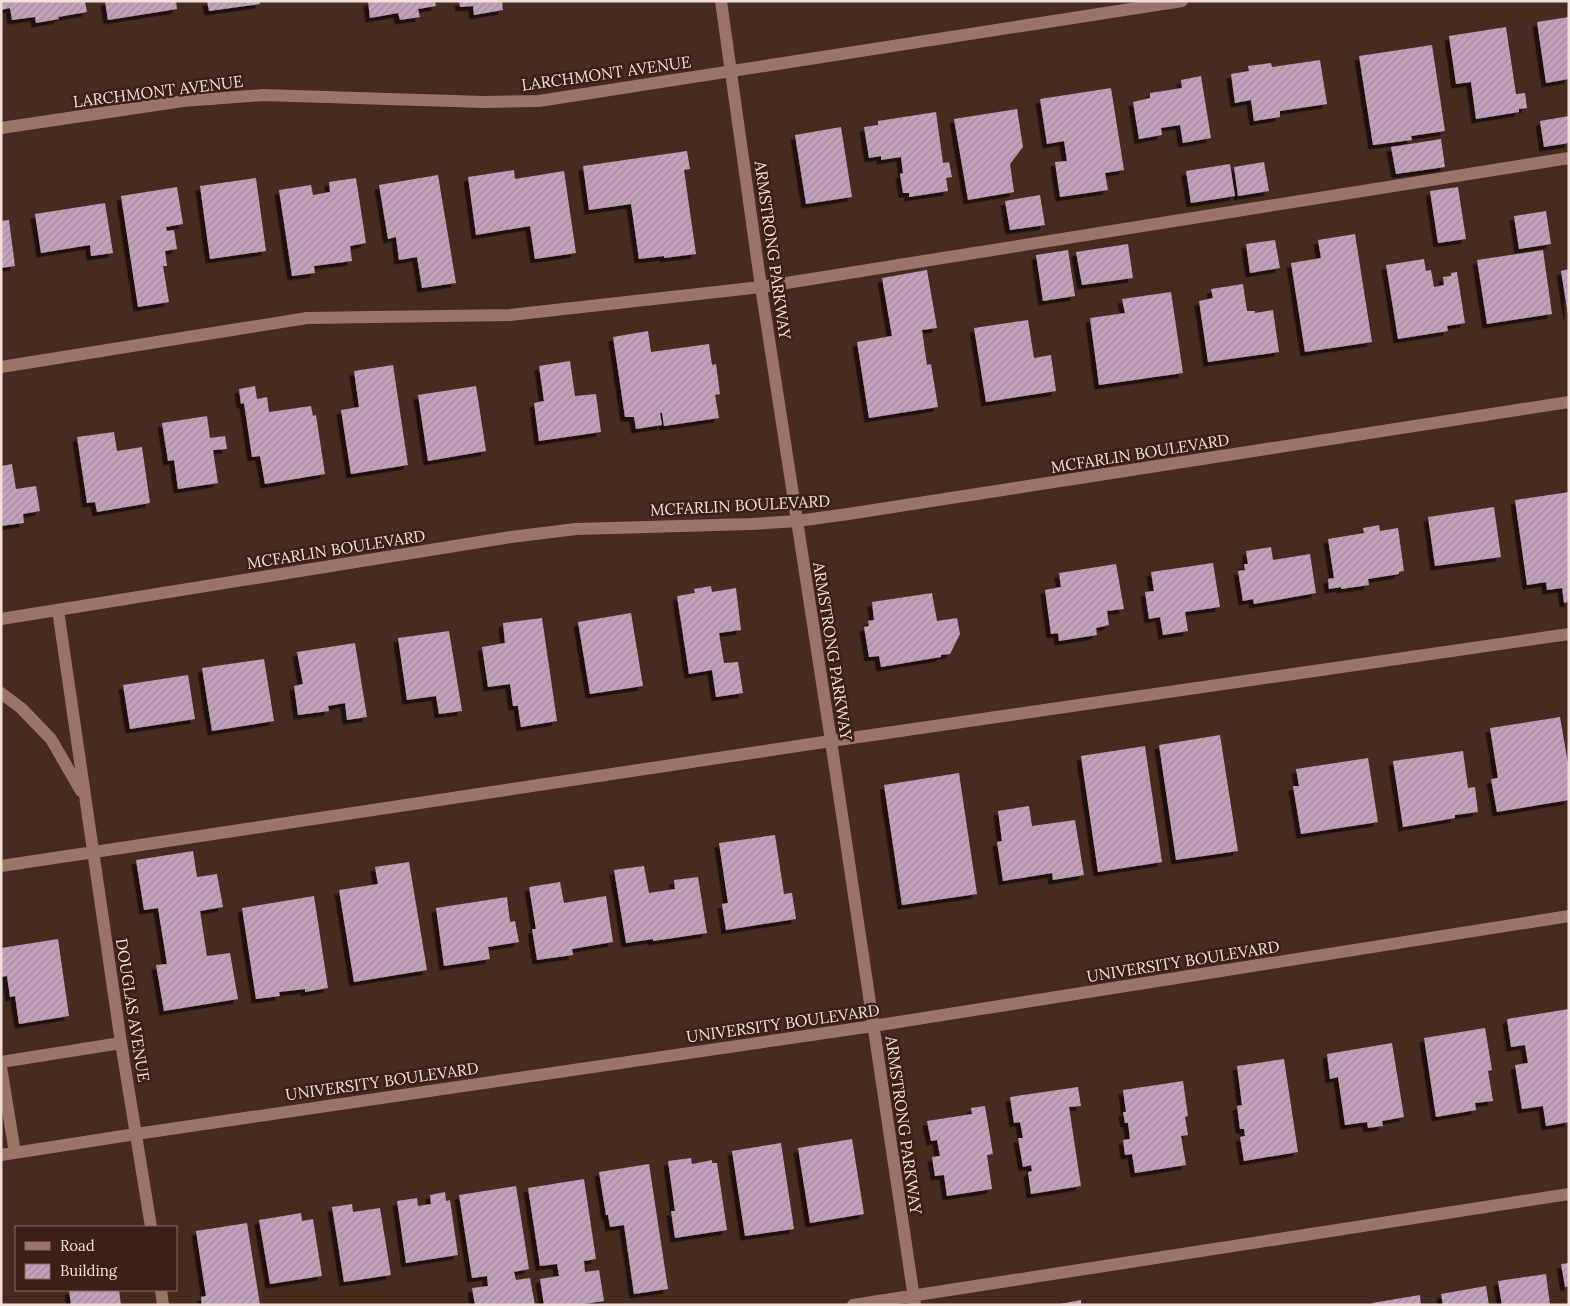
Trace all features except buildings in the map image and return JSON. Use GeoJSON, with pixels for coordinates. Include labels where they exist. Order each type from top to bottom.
{"type":"FeatureCollection","features":[{"type":"Feature","properties":{"kind":"street","name":"ARMSTRONG PARKWAY"},"geometry":{"type":"LineString","coordinates":[[722,1],[761,287],[914,1300]]}},
{"type":"Feature","properties":{"kind":"street","name":"LARCHMONT AVENUE"},"geometry":{"type":"LineString","coordinates":[[1,128],[183,100],[263,95],[484,102],[539,100],[732,72],[1182,1]]}},
{"type":"Feature","properties":{"kind":"street"},"geometry":{"type":"LineString","coordinates":[[1,367],[307,318],[510,315],[761,287],[1569,158]]}},
{"type":"Feature","properties":{"kind":"street","name":"MCFARLIN BOULEVARD"},"geometry":{"type":"LineString","coordinates":[[1,618],[511,537],[576,529],[797,521],[1569,402]]}},
{"type":"Feature","properties":{"kind":"street","name":"DOUGLAS AVENUE"},"geometry":{"type":"LineString","coordinates":[[58,610],[92,852],[151,1226]]}},
{"type":"Feature","properties":{"kind":"street"},"geometry":{"type":"LineString","coordinates":[[1,866],[831,741],[1569,634]]}},
{"type":"Feature","properties":{"kind":"street","name":"DOUGLAS AVENUE"},"geometry":{"type":"LineString","coordinates":[[1,693],[22,708],[51,739],[84,797]]}},
{"type":"Feature","properties":{"kind":"street","name":"UNIVERSITY BOULEVARD"},"geometry":{"type":"LineString","coordinates":[[1,1155],[873,1026],[1569,916]]}},
{"type":"Feature","properties":{"kind":"street"},"geometry":{"type":"LineString","coordinates":[[1,1062],[121,1043]]}},
{"type":"Feature","properties":{"kind":"street"},"geometry":{"type":"LineString","coordinates":[[1,1066],[15,1153]]}},
{"type":"Feature","properties":{"kind":"street"},"geometry":{"type":"LineString","coordinates":[[853,1305],[914,1300],[1569,1194]]}},
{"type":"Feature","properties":{"kind":"street"},"geometry":{"type":"LineString","coordinates":[[160,1291],[163,1305]]}}]}
